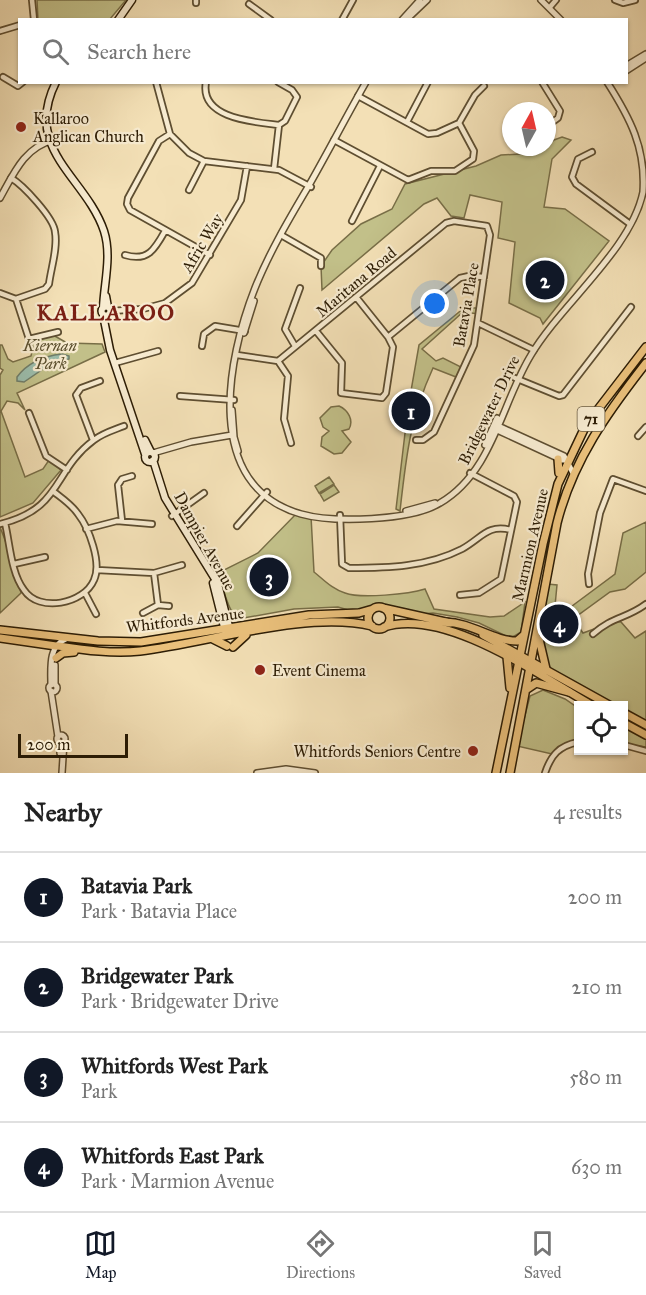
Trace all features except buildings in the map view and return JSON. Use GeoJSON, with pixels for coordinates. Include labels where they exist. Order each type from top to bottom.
{"type":"FeatureCollection","features":[{"type":"Feature","properties":{"kind":"main road"},"geometry":{"type":"LineString","coordinates":[[121,18],[133,0]]}},
{"type":"Feature","properties":{"kind":"main road","name":"Dampier Avenue"},"geometry":{"type":"LineString","coordinates":[[57,84],[51,109],[52,140],[57,158],[93,210],[103,229],[107,260],[107,311],[116,362],[151,456],[159,491],[213,583],[228,633]]}},
{"type":"Feature","properties":{"kind":"main road","name":"Marmion Avenue"},"geometry":{"type":"LineString","coordinates":[[496,773],[552,504],[567,460],[586,425],[646,347]]}},
{"type":"Feature","properties":{"kind":"main road","name":"Marmion Avenue"},"geometry":{"type":"LineString","coordinates":[[510,773],[557,523],[573,473],[607,413],[646,363]]}},
{"type":"Feature","properties":{"kind":"main road"},"geometry":{"type":"LineString","coordinates":[[567,460],[582,454]]}},
{"type":"Feature","properties":{"kind":"main road"},"geometry":{"type":"LineString","coordinates":[[552,504],[550,499],[560,470],[558,459]]}},
{"type":"Feature","properties":{"kind":"main road"},"geometry":{"type":"LineString","coordinates":[[524,635],[517,641],[506,641],[470,625],[445,622],[383,608],[373,609],[368,618],[372,626],[378,628],[401,622],[438,627],[470,638],[586,701]]}},
{"type":"Feature","properties":{"kind":"main road"},"geometry":{"type":"LineString","coordinates":[[383,608],[390,617],[384,627]]}},
{"type":"Feature","properties":{"kind":"main road","name":"Whitfords Avenue"},"geometry":{"type":"LineString","coordinates":[[0,638],[97,651],[140,651],[213,639],[242,627],[309,615],[359,613],[373,609]]}},
{"type":"Feature","properties":{"kind":"main road"},"geometry":{"type":"LineString","coordinates":[[178,638],[211,628],[224,618],[242,627]]}},
{"type":"Feature","properties":{"kind":"main road","name":"Whitfords Avenue"},"geometry":{"type":"LineString","coordinates":[[0,630],[130,642],[251,632],[333,621],[354,621],[372,626]]}},
{"type":"Feature","properties":{"kind":"main road"},"geometry":{"type":"LineString","coordinates":[[445,622],[482,635],[521,654],[604,701]]}},
{"type":"Feature","properties":{"kind":"main road"},"geometry":{"type":"LineString","coordinates":[[538,631],[546,669]]}},
{"type":"Feature","properties":{"kind":"main road"},"geometry":{"type":"LineString","coordinates":[[213,639],[230,646],[251,632]]}},
{"type":"Feature","properties":{"kind":"main road"},"geometry":{"type":"LineString","coordinates":[[56,658],[70,652],[97,651]]}},
{"type":"Feature","properties":{"kind":"main road"},"geometry":{"type":"LineString","coordinates":[[503,741],[501,726],[511,682],[507,657]]}},
{"type":"Feature","properties":{"kind":"main road"},"geometry":{"type":"LineString","coordinates":[[526,691],[536,683],[570,692]]}},
{"type":"Feature","properties":{"kind":"main road"},"geometry":{"type":"LineString","coordinates":[[628,715],[646,725]]}},
{"type":"Feature","properties":{"kind":"main road"},"geometry":{"type":"LineString","coordinates":[[628,725],[646,735]]}},
{"type":"Feature","properties":{"kind":"street"},"geometry":{"type":"LineString","coordinates":[[32,0],[34,18]]}},
{"type":"Feature","properties":{"kind":"street"},"geometry":{"type":"LineString","coordinates":[[342,0],[351,2],[343,18]]}},
{"type":"Feature","properties":{"kind":"street"},"geometry":{"type":"LineString","coordinates":[[404,18],[420,0]]}},
{"type":"Feature","properties":{"kind":"street"},"geometry":{"type":"LineString","coordinates":[[408,18],[427,0]]}},
{"type":"Feature","properties":{"kind":"street"},"geometry":{"type":"LineString","coordinates":[[541,0],[551,3],[562,18]]}},
{"type":"Feature","properties":{"kind":"street"},"geometry":{"type":"LineString","coordinates":[[615,0],[623,3],[635,0]]}},
{"type":"Feature","properties":{"kind":"street"},"geometry":{"type":"LineString","coordinates":[[249,4],[268,18]]}},
{"type":"Feature","properties":{"kind":"street"},"geometry":{"type":"LineString","coordinates":[[0,31],[18,26]]}},
{"type":"Feature","properties":{"kind":"street"},"geometry":{"type":"LineString","coordinates":[[628,65],[646,56]]}},
{"type":"Feature","properties":{"kind":"street"},"geometry":{"type":"LineString","coordinates":[[628,70],[646,56]]}},
{"type":"Feature","properties":{"kind":"street"},"geometry":{"type":"LineString","coordinates":[[3,77],[18,86],[21,84]]}},
{"type":"Feature","properties":{"kind":"street"},"geometry":{"type":"LineString","coordinates":[[157,84],[170,134],[181,148],[204,161],[274,169],[310,186]]}},
{"type":"Feature","properties":{"kind":"street"},"geometry":{"type":"LineString","coordinates":[[206,84],[208,101],[221,111],[240,120],[279,125],[285,121],[297,98],[292,90],[282,84]]}},
{"type":"Feature","properties":{"kind":"street","name":"Bridgewater Drive"},"geometry":{"type":"LineString","coordinates":[[367,84],[282,236],[256,293],[243,331],[232,399],[232,436],[242,466],[266,493],[295,509],[340,516],[396,512],[426,506],[453,490],[471,474],[533,349],[629,224],[644,183],[642,161],[636,137],[607,84]]}},
{"type":"Feature","properties":{"kind":"street"},"geometry":{"type":"LineString","coordinates":[[407,122],[427,84]]}},
{"type":"Feature","properties":{"kind":"street"},"geometry":{"type":"LineString","coordinates":[[543,84],[554,102]]}},
{"type":"Feature","properties":{"kind":"street"},"geometry":{"type":"LineString","coordinates":[[360,97],[430,135],[459,123],[475,94],[484,86]]}},
{"type":"Feature","properties":{"kind":"street"},"geometry":{"type":"LineString","coordinates":[[556,105],[560,111],[556,119]]}},
{"type":"Feature","properties":{"kind":"street"},"geometry":{"type":"LineString","coordinates":[[335,141],[412,181],[431,171],[451,172],[467,165],[475,154],[459,123]]}},
{"type":"Feature","properties":{"kind":"street"},"geometry":{"type":"LineString","coordinates":[[274,169],[279,125]]}},
{"type":"Feature","properties":{"kind":"street"},"geometry":{"type":"LineString","coordinates":[[170,134],[158,144],[127,204],[130,210],[210,255]]}},
{"type":"Feature","properties":{"kind":"street"},"geometry":{"type":"LineString","coordinates":[[0,198],[25,155],[52,140]]}},
{"type":"Feature","properties":{"kind":"street"},"geometry":{"type":"LineString","coordinates":[[592,152],[578,159],[572,177],[576,184],[629,224]]}},
{"type":"Feature","properties":{"kind":"street"},"geometry":{"type":"LineString","coordinates":[[189,190],[204,161]]}},
{"type":"Feature","properties":{"kind":"street","name":"Afric Way"},"geometry":{"type":"LineString","coordinates":[[107,311],[150,307],[172,299],[197,278],[241,200],[247,166]]}},
{"type":"Feature","properties":{"kind":"street"},"geometry":{"type":"LineString","coordinates":[[352,221],[380,166]]}},
{"type":"Feature","properties":{"kind":"street"},"geometry":{"type":"LineString","coordinates":[[0,293],[16,299],[45,288],[49,284],[56,235],[54,227],[25,188],[11,178]]}},
{"type":"Feature","properties":{"kind":"street","name":"Maritana Road"},"geometry":{"type":"LineString","coordinates":[[278,361],[446,223],[454,221],[489,228]]}},
{"type":"Feature","properties":{"kind":"street","name":"Batavia Place"},"geometry":{"type":"LineString","coordinates":[[416,440],[423,440],[434,432],[473,349],[491,233],[489,228]]}},
{"type":"Feature","properties":{"kind":"street"},"geometry":{"type":"LineString","coordinates":[[125,255],[138,258],[151,253],[165,231]]}},
{"type":"Feature","properties":{"kind":"street"},"geometry":{"type":"LineString","coordinates":[[282,236],[321,258],[321,266]]}},
{"type":"Feature","properties":{"kind":"street"},"geometry":{"type":"LineString","coordinates":[[388,337],[460,278],[469,276],[484,278]]}},
{"type":"Feature","properties":{"kind":"street"},"geometry":{"type":"LineString","coordinates":[[296,346],[285,329],[300,288]]}},
{"type":"Feature","properties":{"kind":"street"},"geometry":{"type":"LineString","coordinates":[[316,331],[342,363],[341,393],[378,398],[386,393],[393,347],[388,337],[356,297]]}},
{"type":"Feature","properties":{"kind":"street"},"geometry":{"type":"LineString","coordinates":[[16,299],[29,339],[58,332]]}},
{"type":"Feature","properties":{"kind":"street"},"geometry":{"type":"LineString","coordinates":[[517,379],[559,396],[564,395],[631,307]]}},
{"type":"Feature","properties":{"kind":"street"},"geometry":{"type":"LineString","coordinates":[[478,323],[533,349]]}},
{"type":"Feature","properties":{"kind":"street"},"geometry":{"type":"LineString","coordinates":[[202,346],[204,334],[214,326],[243,331]]}},
{"type":"Feature","properties":{"kind":"street"},"geometry":{"type":"LineString","coordinates":[[116,362],[158,351]]}},
{"type":"Feature","properties":{"kind":"street"},"geometry":{"type":"LineString","coordinates":[[238,355],[278,361],[288,376],[284,416],[291,443]]}},
{"type":"Feature","properties":{"kind":"street"},"geometry":{"type":"LineString","coordinates":[[93,440],[76,395],[81,388],[100,381]]}},
{"type":"Feature","properties":{"kind":"street"},"geometry":{"type":"LineString","coordinates":[[180,396],[232,399]]}},
{"type":"Feature","properties":{"kind":"street"},"geometry":{"type":"LineString","coordinates":[[29,413],[44,453],[67,470]]}},
{"type":"Feature","properties":{"kind":"street"},"geometry":{"type":"LineString","coordinates":[[54,492],[76,512],[86,529],[97,570],[93,584],[85,593],[57,603],[37,602],[22,588],[3,524],[31,513],[54,492],[67,470],[93,440],[124,426]]}},
{"type":"Feature","properties":{"kind":"street"},"geometry":{"type":"LineString","coordinates":[[495,427],[564,456],[573,473]]}},
{"type":"Feature","properties":{"kind":"street"},"geometry":{"type":"LineString","coordinates":[[495,427],[558,459],[567,460]]}},
{"type":"Feature","properties":{"kind":"street"},"geometry":{"type":"LineString","coordinates":[[638,436],[646,427]]}},
{"type":"Feature","properties":{"kind":"street"},"geometry":{"type":"LineString","coordinates":[[151,456],[190,442],[232,436]]}},
{"type":"Feature","properties":{"kind":"street"},"geometry":{"type":"LineString","coordinates":[[460,595],[479,593],[501,579],[515,497],[471,474]]}},
{"type":"Feature","properties":{"kind":"street"},"geometry":{"type":"LineString","coordinates":[[122,521],[118,485],[120,481],[132,476]]}},
{"type":"Feature","properties":{"kind":"street"},"geometry":{"type":"LineString","coordinates":[[589,584],[588,574],[600,513],[613,479],[646,491]]}},
{"type":"Feature","properties":{"kind":"street"},"geometry":{"type":"LineString","coordinates":[[173,515],[204,493]]}},
{"type":"Feature","properties":{"kind":"street"},"geometry":{"type":"LineString","coordinates":[[237,526],[266,493]]}},
{"type":"Feature","properties":{"kind":"street"},"geometry":{"type":"LineString","coordinates":[[340,516],[342,564],[349,568],[425,563],[464,548],[493,528],[511,530]]}},
{"type":"Feature","properties":{"kind":"street"},"geometry":{"type":"LineString","coordinates":[[86,529],[122,521],[152,524]]}},
{"type":"Feature","properties":{"kind":"street"},"geometry":{"type":"LineString","coordinates":[[14,564],[45,557]]}},
{"type":"Feature","properties":{"kind":"street"},"geometry":{"type":"LineString","coordinates":[[97,570],[154,573],[182,565]]}},
{"type":"Feature","properties":{"kind":"street"},"geometry":{"type":"LineString","coordinates":[[154,573],[158,605]]}},
{"type":"Feature","properties":{"kind":"street"},"geometry":{"type":"LineString","coordinates":[[85,593],[96,614]]}},
{"type":"Feature","properties":{"kind":"street"},"geometry":{"type":"LineString","coordinates":[[593,634],[616,616],[630,616],[646,604]]}},
{"type":"Feature","properties":{"kind":"street"},"geometry":{"type":"LineString","coordinates":[[142,613],[158,605],[169,606]]}},
{"type":"Feature","properties":{"kind":"street"},"geometry":{"type":"LineString","coordinates":[[52,636],[57,646],[53,686]]}},
{"type":"Feature","properties":{"kind":"street"},"geometry":{"type":"LineString","coordinates":[[57,646],[72,638]]}},
{"type":"Feature","properties":{"kind":"street"},"geometry":{"type":"LineString","coordinates":[[44,645],[49,654],[61,739],[60,773]]}},
{"type":"Feature","properties":{"kind":"street"},"geometry":{"type":"LineString","coordinates":[[53,686],[57,646]]}},
{"type":"Feature","properties":{"kind":"street"},"geometry":{"type":"LineString","coordinates":[[546,773],[551,757],[560,748],[574,744]]}},
{"type":"Feature","properties":{"kind":"street"},"geometry":{"type":"LineString","coordinates":[[628,746],[646,751]]}},
{"type":"Feature","properties":{"kind":"street"},"geometry":{"type":"LineString","coordinates":[[257,773],[286,769],[315,773]]}},
{"type":"Feature","properties":{"kind":"street"},"geometry":{"type":"LineString","coordinates":[[276,773],[293,773]]}},
{"type":"Feature","properties":{"kind":"green space"},"geometry":{"type":"Polygon","coordinates":[[[37,0],[126,0],[111,18],[38,18],[37,0]]]}},
{"type":"Feature","properties":{"kind":"green space"},"geometry":{"type":"Polygon","coordinates":[[[562,137],[571,140],[556,155],[556,139],[562,137]]]}},
{"type":"Feature","properties":{"kind":"green space"},"geometry":{"type":"Polygon","coordinates":[[[501,155],[555,156],[552,159],[544,207],[565,209],[609,241],[543,324],[540,318],[509,303],[515,242],[498,238],[502,202],[470,195],[464,218],[451,216],[437,198],[424,204],[322,290],[321,266],[332,250],[361,224],[392,209],[405,184],[476,166],[501,155]]]}},
{"type":"Feature","properties":{"kind":"green space"},"geometry":{"type":"Polygon","coordinates":[[[464,308],[479,308],[479,314],[463,312],[422,349],[436,361],[443,358],[461,367],[456,377],[433,368],[425,386],[410,438],[400,511],[396,509],[408,408],[419,345],[464,308]]]}},
{"type":"Feature","properties":{"kind":"green space","name":"Kiernan Park"},"geometry":{"type":"Polygon","coordinates":[[[53,335],[67,343],[102,344],[105,352],[17,393],[25,410],[18,403],[7,401],[1,411],[25,477],[43,469],[49,460],[61,470],[33,503],[0,517],[0,375],[3,370],[0,368],[0,345],[8,359],[13,362],[31,356],[33,347],[31,340],[53,335]]]}},
{"type":"Feature","properties":{"kind":"green space"},"geometry":{"type":"Polygon","coordinates":[[[339,406],[350,419],[349,429],[342,431],[351,442],[342,453],[334,454],[321,446],[322,437],[329,431],[323,427],[320,418],[331,407],[339,406]]]}},
{"type":"Feature","properties":{"kind":"green space"},"geometry":{"type":"Polygon","coordinates":[[[329,477],[334,484],[319,493],[315,486],[329,477]]]}},
{"type":"Feature","properties":{"kind":"green space"},"geometry":{"type":"Polygon","coordinates":[[[334,485],[339,492],[324,501],[320,494],[334,485]]]}},
{"type":"Feature","properties":{"kind":"green space"},"geometry":{"type":"Polygon","coordinates":[[[297,513],[311,516],[314,572],[336,589],[352,595],[373,596],[425,589],[434,609],[490,617],[504,616],[525,602],[521,632],[513,637],[506,636],[479,623],[457,617],[433,613],[410,615],[381,605],[355,612],[338,607],[294,609],[238,619],[231,610],[216,574],[258,553],[297,513]]]}},
{"type":"Feature","properties":{"kind":"green space"},"geometry":{"type":"Polygon","coordinates":[[[646,522],[646,572],[625,589],[610,592],[573,619],[583,633],[616,621],[621,622],[635,638],[646,631],[646,726],[628,715],[628,701],[606,701],[551,670],[541,639],[548,584],[557,585],[555,606],[568,609],[615,574],[623,533],[646,522]]]}},
{"type":"Feature","properties":{"kind":"green space"},"geometry":{"type":"Polygon","coordinates":[[[0,527],[15,566],[21,593],[0,613],[0,527]]]}},
{"type":"Feature","properties":{"kind":"green space"},"geometry":{"type":"Polygon","coordinates":[[[543,690],[574,705],[574,743],[552,754],[517,746],[530,696],[543,690]]]}},
{"type":"Feature","properties":{"kind":"green space"},"geometry":{"type":"Polygon","coordinates":[[[628,727],[646,735],[646,747],[628,745],[628,727]]]}},
{"type":"Feature","properties":{"kind":"shaded area"},"geometry":{"type":"Polygon","coordinates":[[[62,354],[69,356],[69,359],[49,365],[24,382],[17,381],[21,372],[31,364],[49,356],[62,354]]]}},
{"type":"Feature","properties":{"kind":"place","name":"Kallaroo Anglican Church"},"geometry":{"type":"Point","coordinates":[21,127]}},
{"type":"Feature","properties":{"kind":"place","name":"Bridgewater Park"},"geometry":{"type":"Point","coordinates":[545,280]}},
{"type":"Feature","properties":{"kind":"place","name":"Batavia Park"},"geometry":{"type":"Point","coordinates":[411,411]}},
{"type":"Feature","properties":{"kind":"place","name":"Whitfords West Park"},"geometry":{"type":"Point","coordinates":[269,577]}},
{"type":"Feature","properties":{"kind":"place","name":"Whitfords East Park"},"geometry":{"type":"Point","coordinates":[559,624]}},
{"type":"Feature","properties":{"kind":"place","name":"Event Cinema"},"geometry":{"type":"Point","coordinates":[260,670]}},
{"type":"Feature","properties":{"kind":"place","name":"Whitfords Seniors Centre"},"geometry":{"type":"Point","coordinates":[473,751]}},
{"type":"Feature","properties":{"kind":"district","name":"KALLAROO"},"geometry":{"type":"Point","coordinates":[106,312]}}]}
